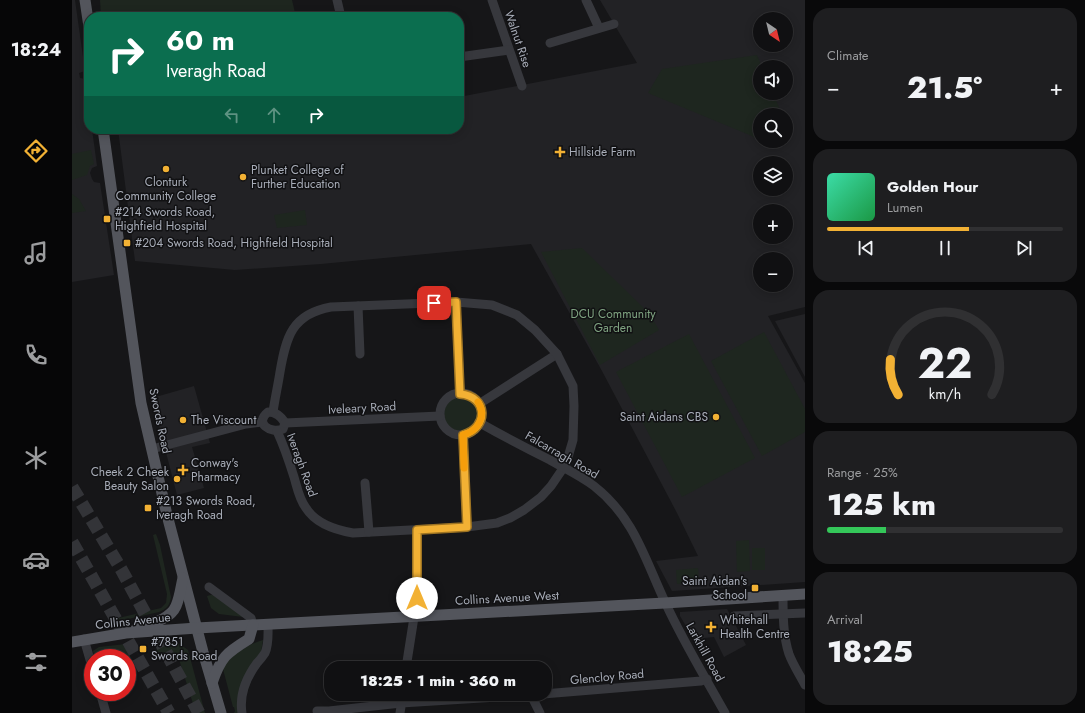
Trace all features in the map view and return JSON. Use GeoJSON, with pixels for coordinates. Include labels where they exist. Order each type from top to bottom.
{"type":"FeatureCollection","features":[{"type":"Feature","properties":{"kind":"main road"},"geometry":{"type":"LineString","coordinates":[[85,0],[87,12]]}},
{"type":"Feature","properties":{"kind":"main road","name":"Swords Road"},"geometry":{"type":"LineString","coordinates":[[103,134],[140,396],[167,515],[221,713]]}},
{"type":"Feature","properties":{"kind":"main road"},"geometry":{"type":"LineString","coordinates":[[126,633],[160,620],[173,612],[177,605],[183,575]]}},
{"type":"Feature","properties":{"kind":"main road","name":"Collins Avenue West"},"geometry":{"type":"LineString","coordinates":[[197,628],[666,603],[805,594]]}},
{"type":"Feature","properties":{"kind":"main road"},"geometry":{"type":"LineString","coordinates":[[212,683],[222,659],[249,639],[253,625]]}},
{"type":"Feature","properties":{"kind":"main road","name":"Collins Avenue"},"geometry":{"type":"LineString","coordinates":[[72,642],[126,633],[197,628]]}},
{"type":"Feature","properties":{"kind":"street"},"geometry":{"type":"LineString","coordinates":[[337,0],[340,12]]}},
{"type":"Feature","properties":{"kind":"street","name":"Walnut Rise"},"geometry":{"type":"LineString","coordinates":[[492,0],[522,86]]}},
{"type":"Feature","properties":{"kind":"street"},"geometry":{"type":"LineString","coordinates":[[586,0],[599,28]]}},
{"type":"Feature","properties":{"kind":"street"},"geometry":{"type":"LineString","coordinates":[[550,43],[614,24]]}},
{"type":"Feature","properties":{"kind":"street"},"geometry":{"type":"LineString","coordinates":[[464,56],[509,50]]}},
{"type":"Feature","properties":{"kind":"street"},"geometry":{"type":"LineString","coordinates":[[456,302],[460,394]]}},
{"type":"Feature","properties":{"kind":"street","name":"Iveragh Road"},"geometry":{"type":"LineString","coordinates":[[262,422],[268,428],[277,431],[282,429],[285,423],[278,414],[273,412],[288,337],[294,327],[307,315],[319,310],[358,306],[456,302],[492,305],[517,315],[535,330],[557,354],[573,386],[573,440],[564,468],[541,497],[524,510],[497,523],[467,527],[417,530],[353,533],[340,531],[320,522],[306,508],[300,497],[285,450],[277,431]]}},
{"type":"Feature","properties":{"kind":"street"},"geometry":{"type":"LineString","coordinates":[[358,306],[360,354]]}},
{"type":"Feature","properties":{"kind":"street"},"geometry":{"type":"LineString","coordinates":[[479,404],[557,354]]}},
{"type":"Feature","properties":{"kind":"street"},"geometry":{"type":"LineString","coordinates":[[460,394],[471,396],[479,404],[482,410],[482,417],[476,429],[463,435],[450,432],[445,428],[440,416],[443,403],[454,395],[460,394]]}},
{"type":"Feature","properties":{"kind":"street"},"geometry":{"type":"LineString","coordinates":[[152,449],[246,424],[262,422],[268,412],[273,412]]}},
{"type":"Feature","properties":{"kind":"street","name":"Iveleary Road"},"geometry":{"type":"LineString","coordinates":[[285,423],[440,416]]}},
{"type":"Feature","properties":{"kind":"street","name":"Falcarragh Road"},"geometry":{"type":"LineString","coordinates":[[480,423],[594,485],[614,504],[630,526],[646,555],[651,571],[666,603]]}},
{"type":"Feature","properties":{"kind":"street"},"geometry":{"type":"LineString","coordinates":[[463,435],[467,527]]}},
{"type":"Feature","properties":{"kind":"street"},"geometry":{"type":"LineString","coordinates":[[365,483],[369,532]]}},
{"type":"Feature","properties":{"kind":"street"},"geometry":{"type":"LineString","coordinates":[[407,661],[417,598],[417,530]]}},
{"type":"Feature","properties":{"kind":"street"},"geometry":{"type":"LineString","coordinates":[[209,587],[251,618],[253,625]]}},
{"type":"Feature","properties":{"kind":"street"},"geometry":{"type":"LineString","coordinates":[[783,595],[786,643],[790,656],[805,685]]}},
{"type":"Feature","properties":{"kind":"street","name":"Larkhill Road"},"geometry":{"type":"LineString","coordinates":[[666,603],[725,713]]}},
{"type":"Feature","properties":{"kind":"street"},"geometry":{"type":"LineString","coordinates":[[734,616],[805,612]]}},
{"type":"Feature","properties":{"kind":"street"},"geometry":{"type":"LineString","coordinates":[[242,713],[241,704],[243,689],[248,677],[265,652],[268,642],[268,625]]}},
{"type":"Feature","properties":{"kind":"street"},"geometry":{"type":"LineString","coordinates":[[84,639],[87,649]]}},
{"type":"Feature","properties":{"kind":"street","name":"Glencloy Road"},"geometry":{"type":"LineString","coordinates":[[552,693],[701,682],[706,679]]}},
{"type":"Feature","properties":{"kind":"street"},"geometry":{"type":"LineString","coordinates":[[103,701],[106,713]]}},
{"type":"Feature","properties":{"kind":"street","name":"Glencloy Road"},"geometry":{"type":"LineString","coordinates":[[317,711],[329,711],[390,701]]}},
{"type":"Feature","properties":{"kind":"street"},"geometry":{"type":"LineString","coordinates":[[400,713],[402,701]]}},
{"type":"Feature","properties":{"kind":"street"},"geometry":{"type":"LineString","coordinates":[[534,701],[540,713]]}},
{"type":"Feature","properties":{"kind":"shaded area"},"geometry":{"type":"Polygon","coordinates":[[[72,0],[75,0],[84,64],[84,71],[79,73],[80,78],[84,79],[84,134],[93,134],[97,166],[92,168],[90,173],[94,182],[100,183],[114,275],[72,282],[72,0]]]}},
{"type":"Feature","properties":{"kind":"shaded area"},"geometry":{"type":"Polygon","coordinates":[[[600,0],[805,0],[805,307],[768,316],[805,383],[805,582],[672,591],[656,561],[698,556],[602,371],[531,244],[321,264],[235,270],[135,261],[119,134],[464,134],[464,96],[637,63],[600,0]]]}},
{"type":"Feature","properties":{"kind":"shaded area"},"geometry":{"type":"Polygon","coordinates":[[[805,314],[805,377],[775,321],[805,314]]]}},
{"type":"Feature","properties":{"kind":"shaded area"},"geometry":{"type":"Polygon","coordinates":[[[194,386],[210,443],[192,447],[204,488],[177,495],[152,398],[194,386]]]}},
{"type":"Feature","properties":{"kind":"shaded area","name":"Whitehall Health Centre"},"geometry":{"type":"Polygon","coordinates":[[[727,609],[746,645],[724,657],[714,637],[704,638],[696,643],[680,616],[680,612],[727,609]]]}},
{"type":"Feature","properties":{"kind":"green space"},"geometry":{"type":"Polygon","coordinates":[[[100,0],[292,0],[295,12],[101,12],[100,0]]]}},
{"type":"Feature","properties":{"kind":"green space"},"geometry":{"type":"Polygon","coordinates":[[[757,55],[759,60],[753,60],[753,100],[776,100],[779,108],[753,108],[753,137],[648,93],[662,69],[757,55]]]}},
{"type":"Feature","properties":{"kind":"green space"},"geometry":{"type":"Polygon","coordinates":[[[91,150],[94,164],[90,166],[87,175],[72,180],[72,154],[91,150]]]}},
{"type":"Feature","properties":{"kind":"green space"},"geometry":{"type":"Polygon","coordinates":[[[72,194],[79,199],[86,211],[72,213],[72,194]]]}},
{"type":"Feature","properties":{"kind":"green space"},"geometry":{"type":"Polygon","coordinates":[[[305,210],[307,225],[277,228],[274,215],[305,210]]]}},
{"type":"Feature","properties":{"kind":"green space","name":"DCU Community Garden"},"geometry":{"type":"Polygon","coordinates":[[[582,248],[649,313],[659,330],[600,365],[541,252],[582,248]]]}},
{"type":"Feature","properties":{"kind":"green space"},"geometry":{"type":"Polygon","coordinates":[[[764,332],[805,409],[805,432],[762,456],[711,361],[764,332]]]}},
{"type":"Feature","properties":{"kind":"green space"},"geometry":{"type":"Polygon","coordinates":[[[689,334],[755,458],[682,497],[616,372],[689,334]]]}},
{"type":"Feature","properties":{"kind":"green space"},"geometry":{"type":"Polygon","coordinates":[[[461,397],[473,402],[478,414],[473,426],[461,431],[449,426],[444,414],[449,402],[461,397]]]}},
{"type":"Feature","properties":{"kind":"green space"},"geometry":{"type":"Polygon","coordinates":[[[156,534],[160,545],[171,597],[170,602],[164,610],[159,612],[115,622],[114,619],[161,608],[166,603],[167,594],[153,535],[156,534]]]}},
{"type":"Feature","properties":{"kind":"green space"},"geometry":{"type":"Polygon","coordinates":[[[749,540],[750,571],[737,572],[736,541],[749,540]]]}},
{"type":"Feature","properties":{"kind":"green space"},"geometry":{"type":"Polygon","coordinates":[[[752,548],[765,548],[765,570],[752,570],[752,548]]]}},
{"type":"Feature","properties":{"kind":"green space"},"geometry":{"type":"Polygon","coordinates":[[[698,568],[699,582],[677,584],[676,570],[698,568]]]}},
{"type":"Feature","properties":{"kind":"green space"},"geometry":{"type":"Polygon","coordinates":[[[214,594],[243,617],[219,614],[211,608],[207,596],[214,594]]]}},
{"type":"Feature","properties":{"kind":"green space"},"geometry":{"type":"Polygon","coordinates":[[[263,640],[261,652],[240,713],[234,713],[234,707],[223,669],[224,663],[247,647],[263,640]]]}},
{"type":"Feature","properties":{"kind":"green space"},"geometry":{"type":"Polygon","coordinates":[[[178,643],[188,650],[205,713],[196,713],[178,656],[171,653],[157,652],[156,645],[158,644],[178,643]]]}},
{"type":"Feature","properties":{"kind":"green space"},"geometry":{"type":"Polygon","coordinates":[[[126,644],[128,649],[96,649],[99,647],[126,644]]]}},
{"type":"Feature","properties":{"kind":"tunnel"},"geometry":{"type":"LineString","coordinates":[[72,487],[121,569],[199,713]]}},
{"type":"Feature","properties":{"kind":"tunnel"},"geometry":{"type":"LineString","coordinates":[[72,542],[169,713]]}},
{"type":"Feature","properties":{"kind":"slow traffic"},"geometry":{"type":"LineString","coordinates":[[464,468],[463,435],[476,429],[480,423],[482,410],[478,402]]}},
{"type":"Feature","properties":{"kind":"place","name":"Hillside Farm"},"geometry":{"type":"Point","coordinates":[560,152]}},
{"type":"Feature","properties":{"kind":"place","name":"Clonturk Community College"},"geometry":{"type":"Point","coordinates":[166,169]}},
{"type":"Feature","properties":{"kind":"place","name":"Plunket College of Further Education"},"geometry":{"type":"Point","coordinates":[243,177]}},
{"type":"Feature","properties":{"kind":"place","name":"#214 Swords Road, Highfield Hospital"},"geometry":{"type":"Point","coordinates":[107,219]}},
{"type":"Feature","properties":{"kind":"place","name":"#204 Swords Road, Highfield Hospital"},"geometry":{"type":"Point","coordinates":[127,243]}},
{"type":"Feature","properties":{"kind":"place","name":"Saint Aidans CBS"},"geometry":{"type":"Point","coordinates":[716,417]}},
{"type":"Feature","properties":{"kind":"place","name":"The Viscount"},"geometry":{"type":"Point","coordinates":[183,420]}},
{"type":"Feature","properties":{"kind":"place","name":"Conway's Pharmacy"},"geometry":{"type":"Point","coordinates":[183,470]}},
{"type":"Feature","properties":{"kind":"place","name":"Cheek 2 Cheek Beauty Salon"},"geometry":{"type":"Point","coordinates":[177,479]}},
{"type":"Feature","properties":{"kind":"place","name":"#213 Swords Road, Iveragh Road"},"geometry":{"type":"Point","coordinates":[148,508]}},
{"type":"Feature","properties":{"kind":"place","name":"Saint Aidan's School"},"geometry":{"type":"Point","coordinates":[755,588]}},
{"type":"Feature","properties":{"kind":"place","name":"Whitehall Health Centre"},"geometry":{"type":"Point","coordinates":[711,627]}},
{"type":"Feature","properties":{"kind":"place","name":"#7851 Swords Road"},"geometry":{"type":"Point","coordinates":[143,649]}},
{"type":"Feature","properties":{"kind":"route"},"geometry":{"type":"LineString","coordinates":[[417,598],[417,530],[467,527],[463,435],[476,429],[482,417],[482,410],[476,400],[466,394],[460,394],[456,302],[434,303]]}}]}
